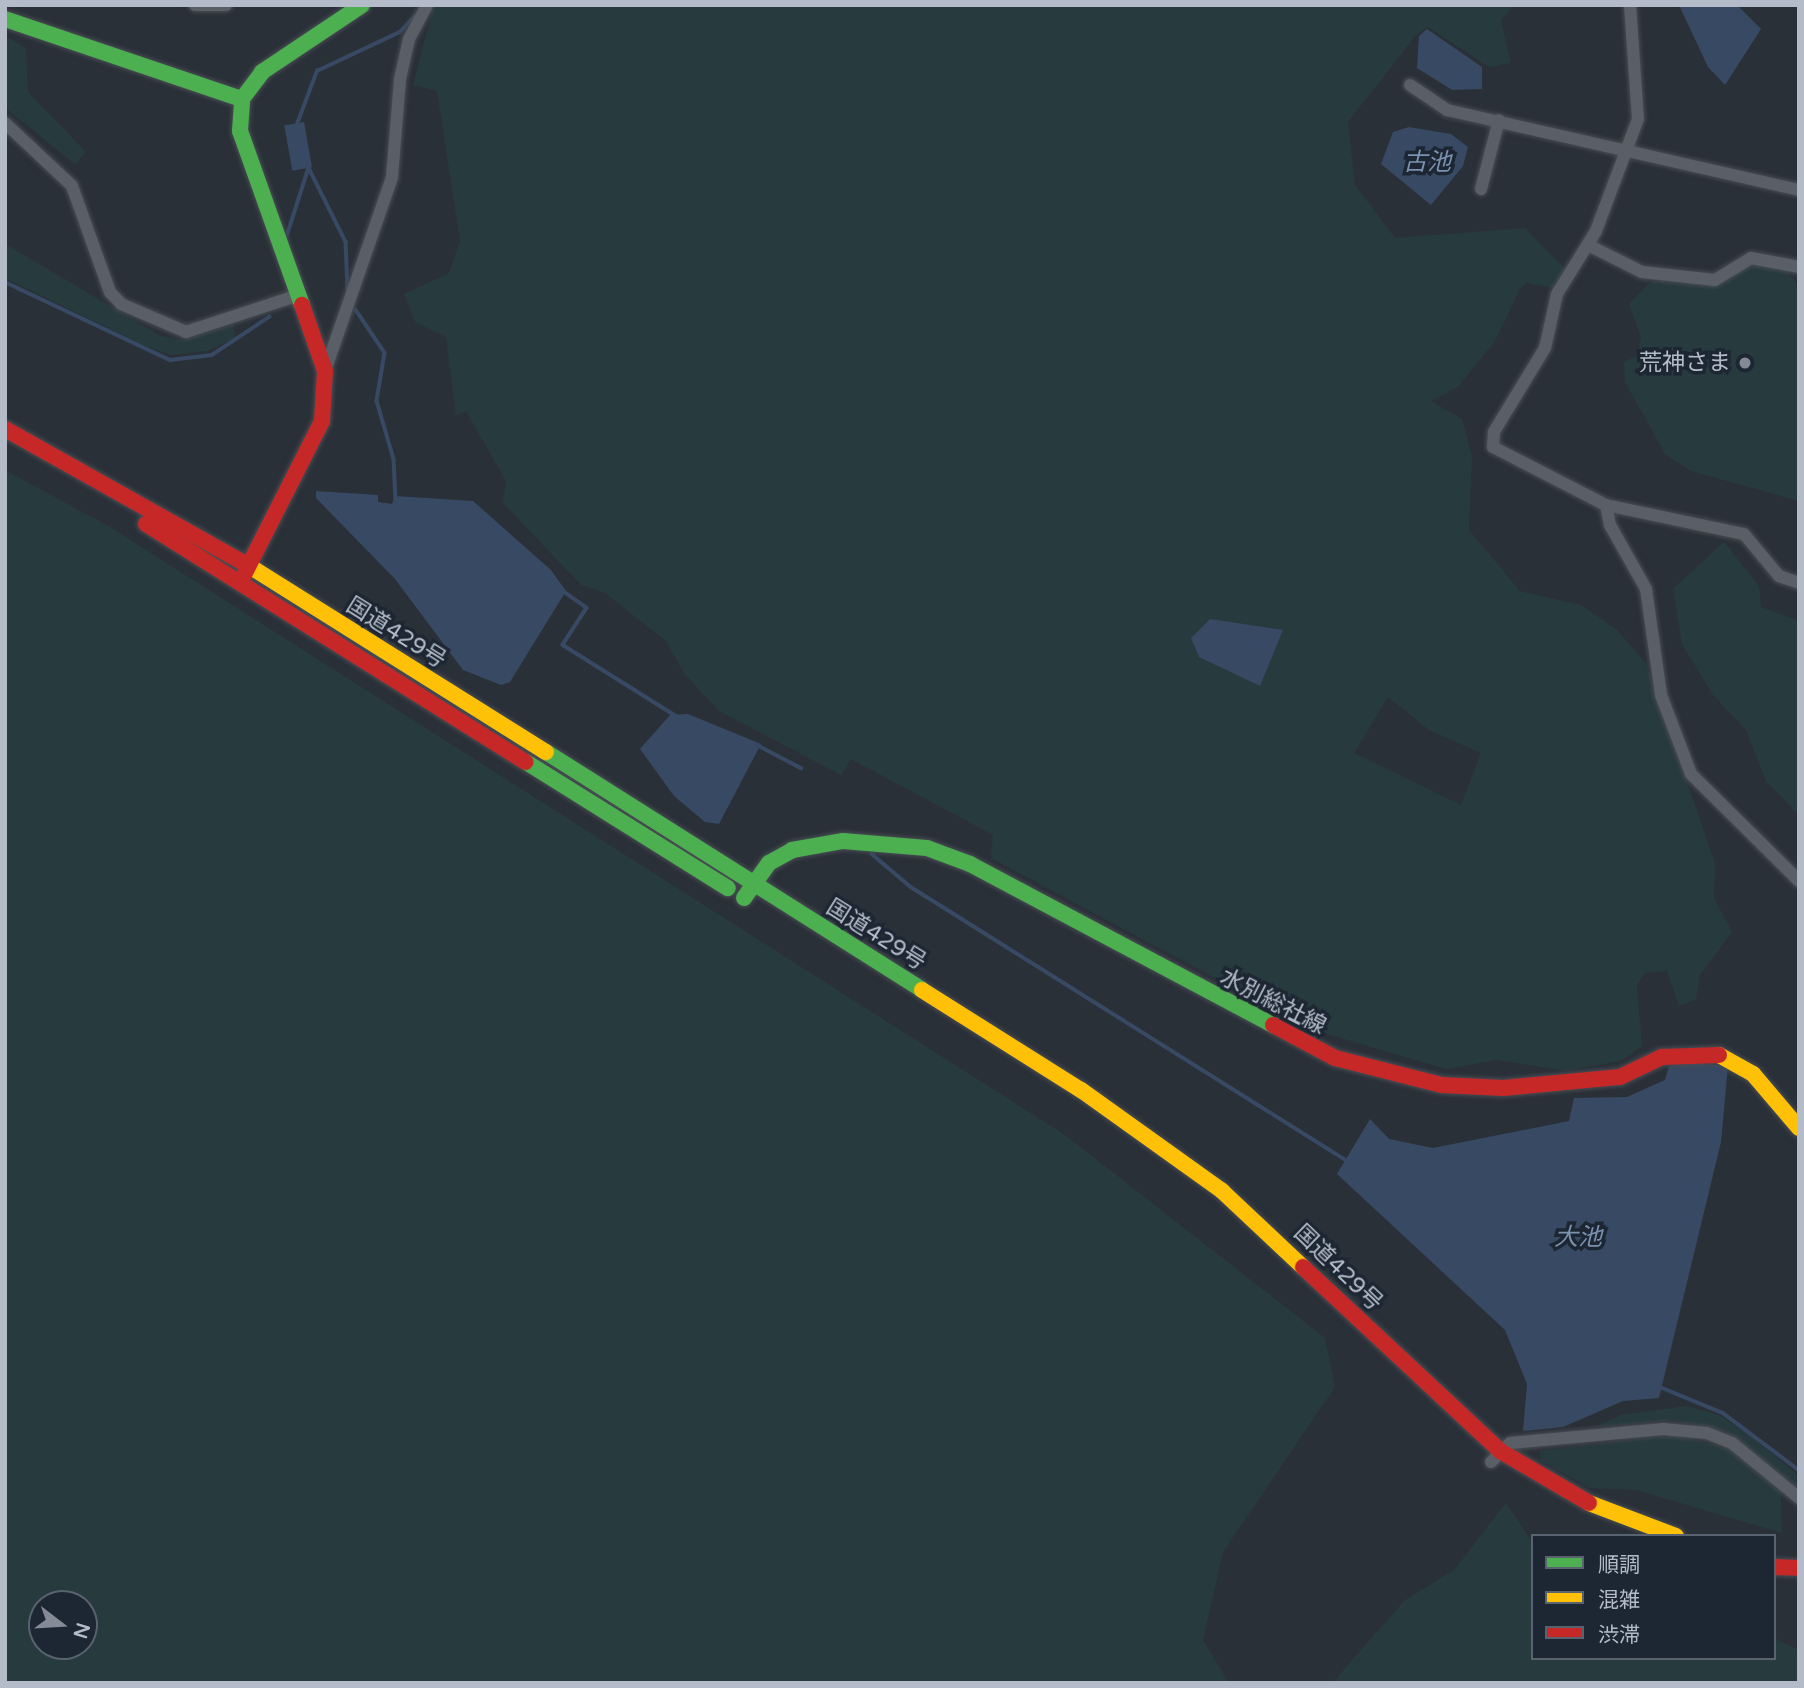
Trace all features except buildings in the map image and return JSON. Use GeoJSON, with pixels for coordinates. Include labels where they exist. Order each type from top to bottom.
{"type":"FeatureCollection","features":[{"type":"Feature","properties":{"kind":"main road"},"geometry":{"type":"LineString","coordinates":[[240,580],[312,449],[322,421],[325,371],[240,131],[242,99],[262,72],[362,5]]}},
{"type":"Feature","properties":{"kind":"main road"},"geometry":{"type":"LineString","coordinates":[[5,19],[242,99]]}},
{"type":"Feature","properties":{"kind":"main road","name":"国道429号"},"geometry":{"type":"LineString","coordinates":[[5,429],[250,566],[1158,1159],[1256,1238],[1427,1409],[1569,1511],[1624,1534]]}},
{"type":"Feature","properties":{"kind":"main road","name":"国道429号"},"geometry":{"type":"LineString","coordinates":[[5,444],[240,580],[748,891]]}},
{"type":"Feature","properties":{"kind":"main road","name":"水別総社線"},"geometry":{"type":"LineString","coordinates":[[748,891],[769,863],[812,845],[927,848],[971,864],[1335,1058],[1442,1085],[1503,1088],[1620,1077],[1662,1057],[1714,1053],[1753,1074],[1799,1128]]}},
{"type":"Feature","properties":{"kind":"main road","name":"国道429号"},"geometry":{"type":"LineString","coordinates":[[1495,1456],[1576,1498],[1670,1534]]}},
{"type":"Feature","properties":{"kind":"main road"},"geometry":{"type":"LineString","coordinates":[[1776,1551],[1799,1552]]}},
{"type":"Feature","properties":{"kind":"main road"},"geometry":{"type":"LineString","coordinates":[[1776,1567],[1799,1568]]}},
{"type":"Feature","properties":{"kind":"street"},"geometry":{"type":"LineString","coordinates":[[195,5],[219,6]]}},
{"type":"Feature","properties":{"kind":"street"},"geometry":{"type":"LineString","coordinates":[[325,371],[392,177],[400,79],[409,39],[427,5]]}},
{"type":"Feature","properties":{"kind":"street"},"geometry":{"type":"LineString","coordinates":[[1630,5],[1637,119],[1628,148],[1588,245],[1557,295],[1545,348],[1492,440],[1500,453],[1606,505],[1744,534],[1779,576],[1799,583]]}},
{"type":"Feature","properties":{"kind":"street"},"geometry":{"type":"LineString","coordinates":[[1410,85],[1447,110],[1628,148],[1799,190]]}},
{"type":"Feature","properties":{"kind":"street"},"geometry":{"type":"LineString","coordinates":[[1481,188],[1499,120]]}},
{"type":"Feature","properties":{"kind":"street"},"geometry":{"type":"LineString","coordinates":[[5,123],[72,186],[110,292],[121,304],[186,332],[299,295]]}},
{"type":"Feature","properties":{"kind":"street"},"geometry":{"type":"LineString","coordinates":[[1588,245],[1642,272],[1715,280],[1751,258],[1799,267]]}},
{"type":"Feature","properties":{"kind":"street"},"geometry":{"type":"LineString","coordinates":[[1606,505],[1610,525],[1646,589],[1661,695],[1691,774],[1799,881]]}},
{"type":"Feature","properties":{"kind":"street"},"geometry":{"type":"LineString","coordinates":[[1495,1456],[1510,1443],[1663,1429],[1707,1433],[1732,1443],[1799,1498]]}},
{"type":"Feature","properties":{"kind":"green space"},"geometry":{"type":"Polygon","coordinates":[[[434,5],[1514,5],[1501,21],[1511,63],[1489,67],[1428,27],[1416,35],[1348,122],[1355,185],[1395,238],[1525,228],[1565,269],[1553,288],[1527,283],[1520,289],[1495,341],[1458,387],[1431,401],[1462,419],[1472,456],[1469,530],[1520,591],[1581,605],[1616,629],[1646,663],[1715,863],[1714,898],[1732,932],[1700,975],[1696,999],[1679,1006],[1667,971],[1645,973],[1637,985],[1642,1046],[1621,1061],[1565,1071],[1497,1060],[1446,1069],[1327,1034],[1252,998],[991,858],[993,835],[851,759],[841,775],[719,711],[684,673],[666,641],[605,593],[581,585],[503,503],[506,481],[466,411],[456,416],[446,337],[415,322],[404,294],[449,273],[460,241],[437,91],[413,85],[434,5]],[[1388,697],[1354,753],[1461,805],[1481,753],[1429,730],[1388,697]]]}},
{"type":"Feature","properties":{"kind":"green space"},"geometry":{"type":"Polygon","coordinates":[[[5,36],[26,48],[28,92],[86,152],[75,164],[5,108],[5,36]]]}},
{"type":"Feature","properties":{"kind":"green space"},"geometry":{"type":"Polygon","coordinates":[[[5,244],[161,336],[184,340],[234,324],[235,338],[207,351],[171,355],[143,345],[5,278],[5,244]]]}},
{"type":"Feature","properties":{"kind":"green space"},"geometry":{"type":"Polygon","coordinates":[[[1751,263],[1787,271],[1799,287],[1799,501],[1691,471],[1665,454],[1625,382],[1624,362],[1638,355],[1641,337],[1629,304],[1648,284],[1661,279],[1715,286],[1751,263]]]}},
{"type":"Feature","properties":{"kind":"green space"},"geometry":{"type":"Polygon","coordinates":[[[5,470],[110,527],[1065,1135],[1325,1338],[1335,1387],[1223,1552],[1203,1640],[1229,1683],[5,1683],[5,470]]]}},
{"type":"Feature","properties":{"kind":"green space"},"geometry":{"type":"Polygon","coordinates":[[[1724,542],[1759,586],[1761,607],[1799,621],[1799,815],[1766,781],[1746,730],[1713,695],[1682,644],[1673,589],[1724,542]]]}},
{"type":"Feature","properties":{"kind":"green space"},"geometry":{"type":"Polygon","coordinates":[[[1686,1406],[1719,1415],[1747,1433],[1799,1476],[1799,1489],[1733,1437],[1706,1427],[1672,1420],[1594,1427],[1621,1415],[1686,1406]]]}},
{"type":"Feature","properties":{"kind":"green space"},"geometry":{"type":"Polygon","coordinates":[[[1675,1435],[1729,1449],[1781,1492],[1782,1533],[1636,1490],[1590,1488],[1541,1461],[1539,1451],[1675,1435]]]}},
{"type":"Feature","properties":{"kind":"green space"},"geometry":{"type":"Polygon","coordinates":[[[1506,1503],[1531,1540],[1531,1660],[1776,1660],[1776,1639],[1799,1650],[1799,1683],[1332,1683],[1405,1600],[1454,1570],[1506,1503]]]}},
{"type":"Feature","properties":{"kind":"water"},"geometry":{"type":"Polygon","coordinates":[[[1679,5],[1737,5],[1761,29],[1725,85],[1708,67],[1679,5]]]}},
{"type":"Feature","properties":{"kind":"water"},"geometry":{"type":"Polygon","coordinates":[[[1427,29],[1482,67],[1482,89],[1452,90],[1417,68],[1419,36],[1427,29]]]}},
{"type":"Feature","properties":{"kind":"water"},"geometry":{"type":"Polygon","coordinates":[[[304,122],[312,167],[292,171],[284,125],[304,122]]]}},
{"type":"Feature","properties":{"kind":"water","name":"古池"},"geometry":{"type":"Polygon","coordinates":[[[1409,127],[1451,134],[1468,147],[1463,166],[1431,205],[1381,164],[1393,132],[1409,127]]]}},
{"type":"Feature","properties":{"kind":"water"},"geometry":{"type":"Polygon","coordinates":[[[316,491],[378,495],[378,502],[392,504],[395,496],[473,501],[551,570],[566,591],[510,682],[501,685],[463,670],[395,579],[316,498],[316,491]]]}},
{"type":"Feature","properties":{"kind":"water"},"geometry":{"type":"Polygon","coordinates":[[[1210,619],[1283,630],[1260,686],[1199,657],[1191,638],[1210,619]]]}},
{"type":"Feature","properties":{"kind":"water"},"geometry":{"type":"Polygon","coordinates":[[[688,714],[761,744],[719,824],[705,822],[674,796],[640,749],[670,715],[688,714]]]}},
{"type":"Feature","properties":{"kind":"water","name":"大池"},"geometry":{"type":"Polygon","coordinates":[[[1683,1062],[1728,1066],[1721,1142],[1659,1398],[1623,1401],[1563,1427],[1523,1431],[1527,1384],[1505,1330],[1337,1174],[1370,1119],[1389,1139],[1433,1148],[1569,1121],[1574,1098],[1627,1097],[1665,1080],[1669,1066],[1683,1062]]]}},
{"type":"Feature","properties":{"kind":"waterway"},"geometry":{"type":"LineString","coordinates":[[297,124],[317,71],[400,32],[415,16]]}},
{"type":"Feature","properties":{"kind":"waterway"},"geometry":{"type":"LineString","coordinates":[[308,166],[346,242],[348,289]]}},
{"type":"Feature","properties":{"kind":"waterway"},"geometry":{"type":"LineString","coordinates":[[287,235],[308,169]]}},
{"type":"Feature","properties":{"kind":"waterway"},"geometry":{"type":"LineString","coordinates":[[5,282],[170,360],[212,355],[269,317]]}},
{"type":"Feature","properties":{"kind":"waterway"},"geometry":{"type":"LineString","coordinates":[[356,310],[385,353],[377,401],[394,459],[396,501]]}},
{"type":"Feature","properties":{"kind":"waterway"},"geometry":{"type":"LineString","coordinates":[[563,591],[587,608],[563,645],[678,717]]}},
{"type":"Feature","properties":{"kind":"waterway"},"geometry":{"type":"LineString","coordinates":[[757,745],[801,768]]}},
{"type":"Feature","properties":{"kind":"waterway"},"geometry":{"type":"LineString","coordinates":[[872,854],[911,887],[1349,1162]]}},
{"type":"Feature","properties":{"kind":"waterway"},"geometry":{"type":"LineString","coordinates":[[1660,1387],[1723,1413],[1799,1470]]}},
{"type":"Feature","properties":{"kind":"traffic: fast"},"geometry":{"type":"LineString","coordinates":[[302,305],[240,131],[242,99],[262,72],[362,5]]}},
{"type":"Feature","properties":{"kind":"traffic: fast"},"geometry":{"type":"LineString","coordinates":[[5,19],[242,99]]}},
{"type":"Feature","properties":{"kind":"traffic: fast"},"geometry":{"type":"LineString","coordinates":[[546,752],[922,990]]}},
{"type":"Feature","properties":{"kind":"traffic: fast"},"geometry":{"type":"LineString","coordinates":[[526,762],[728,888]]}},
{"type":"Feature","properties":{"kind":"traffic: fast"},"geometry":{"type":"LineString","coordinates":[[744,898],[769,863],[792,850],[843,841],[927,848],[970,864],[1273,1025]]}},
{"type":"Feature","properties":{"kind":"traffic: slow"},"geometry":{"type":"LineString","coordinates":[[246,564],[546,752]]}},
{"type":"Feature","properties":{"kind":"traffic: slow"},"geometry":{"type":"LineString","coordinates":[[922,990],[1081,1090],[1222,1191],[1303,1267]]}},
{"type":"Feature","properties":{"kind":"traffic: slow"},"geometry":{"type":"LineString","coordinates":[[1719,1055],[1753,1074],[1799,1128]]}},
{"type":"Feature","properties":{"kind":"traffic: slow"},"geometry":{"type":"LineString","coordinates":[[1589,1503],[1671,1534]]}},
{"type":"Feature","properties":{"kind":"traffic: jam"},"geometry":{"type":"LineString","coordinates":[[244,575],[322,421],[325,371],[302,305]]}},
{"type":"Feature","properties":{"kind":"traffic: jam"},"geometry":{"type":"LineString","coordinates":[[5,429],[246,564]]}},
{"type":"Feature","properties":{"kind":"traffic: jam"},"geometry":{"type":"LineString","coordinates":[[146,524],[526,762]]}},
{"type":"Feature","properties":{"kind":"traffic: jam"},"geometry":{"type":"LineString","coordinates":[[1273,1025],[1335,1058],[1442,1085],[1503,1088],[1620,1077],[1662,1057],[1719,1055]]}},
{"type":"Feature","properties":{"kind":"traffic: jam"},"geometry":{"type":"LineString","coordinates":[[1303,1267],[1500,1451],[1589,1503]]}},
{"type":"Feature","properties":{"kind":"traffic: jam"},"geometry":{"type":"LineString","coordinates":[[1776,1567],[1799,1568]]}},
{"type":"Feature","properties":{"kind":"place","name":"荒神さま"},"geometry":{"type":"Point","coordinates":[1745,363]}}]}
